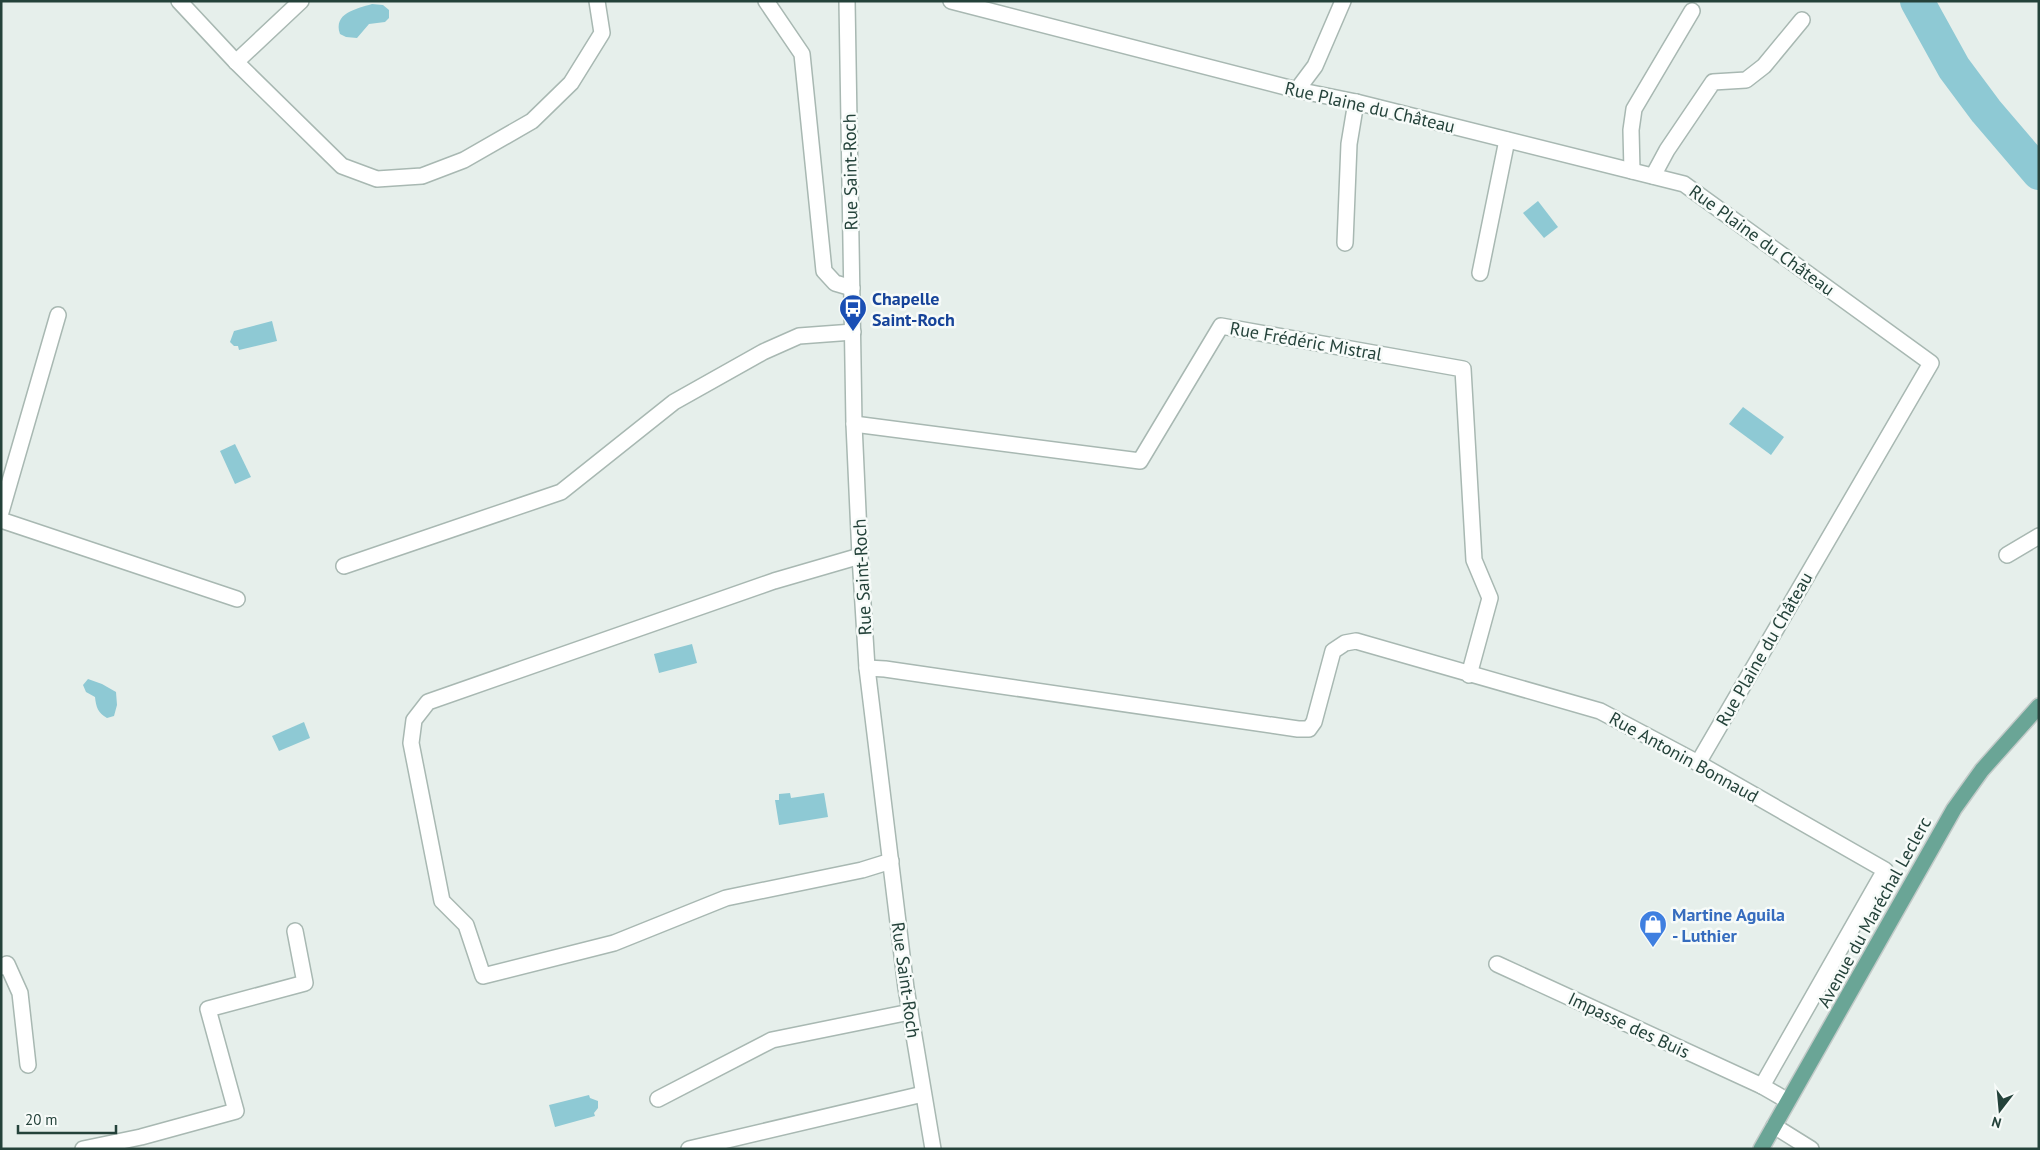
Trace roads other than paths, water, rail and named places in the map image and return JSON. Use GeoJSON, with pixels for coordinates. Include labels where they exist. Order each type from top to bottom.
{"type":"FeatureCollection","features":[{"type":"Feature","properties":{"kind":"main road","name":"Avenue du Maréchal Leclerc"},"geometry":{"type":"LineString","coordinates":[[1761,1149],[1954,809],[1982,770],[2039,706]]}},
{"type":"Feature","properties":{"kind":"street"},"geometry":{"type":"LineString","coordinates":[[179,1],[236,62],[342,166],[377,179],[422,176],[464,160],[532,121],[571,83],[602,33],[597,1]]}},
{"type":"Feature","properties":{"kind":"street"},"geometry":{"type":"LineString","coordinates":[[236,62],[301,1]]}},
{"type":"Feature","properties":{"kind":"street"},"geometry":{"type":"LineString","coordinates":[[766,1],[802,54],[824,271],[835,284],[852,288]]}},
{"type":"Feature","properties":{"kind":"street","name":"Rue Saint-Roch"},"geometry":{"type":"LineString","coordinates":[[847,1],[854,424],[867,668],[910,1012],[932,1149]]}},
{"type":"Feature","properties":{"kind":"street","name":"Rue Plaine du Château"},"geometry":{"type":"LineString","coordinates":[[951,1],[1297,90],[1356,102],[1684,184],[1931,363],[1698,764]]}},
{"type":"Feature","properties":{"kind":"street"},"geometry":{"type":"LineString","coordinates":[[1297,90],[1315,66],[1343,1]]}},
{"type":"Feature","properties":{"kind":"street"},"geometry":{"type":"LineString","coordinates":[[1632,171],[1631,130],[1634,109],[1692,11]]}},
{"type":"Feature","properties":{"kind":"street"},"geometry":{"type":"LineString","coordinates":[[1653,176],[1667,150],[1713,82],[1746,80],[1764,66],[1802,20]]}},
{"type":"Feature","properties":{"kind":"street"},"geometry":{"type":"LineString","coordinates":[[1345,243],[1349,144],[1356,102]]}},
{"type":"Feature","properties":{"kind":"street"},"geometry":{"type":"LineString","coordinates":[[1480,273],[1507,140]]}},
{"type":"Feature","properties":{"kind":"street"},"geometry":{"type":"LineString","coordinates":[[1,512],[58,315]]}},
{"type":"Feature","properties":{"kind":"street","name":"Rue Frédéric Mistral"},"geometry":{"type":"LineString","coordinates":[[854,424],[1140,461],[1221,326],[1463,369],[1474,560],[1490,598],[1469,675]]}},
{"type":"Feature","properties":{"kind":"street"},"geometry":{"type":"LineString","coordinates":[[344,566],[560,492],[674,402],[763,352],[799,336],[853,332]]}},
{"type":"Feature","properties":{"kind":"street"},"geometry":{"type":"LineString","coordinates":[[1,520],[238,599]]}},
{"type":"Feature","properties":{"kind":"street"},"geometry":{"type":"LineString","coordinates":[[2007,555],[2039,536]]}},
{"type":"Feature","properties":{"kind":"street"},"geometry":{"type":"LineString","coordinates":[[860,556],[774,581],[428,702],[414,720],[411,743],[442,901],[466,925],[483,976],[614,943],[726,898],[862,870],[891,861]]}},
{"type":"Feature","properties":{"kind":"street","name":"Rue Antonin Bonnaud"},"geometry":{"type":"LineString","coordinates":[[867,668],[894,670],[1298,730],[1309,729],[1314,722],[1333,651],[1344,643],[1356,641],[1469,675],[1600,711],[1885,870],[1762,1086]]}},
{"type":"Feature","properties":{"kind":"street"},"geometry":{"type":"LineString","coordinates":[[83,1149],[141,1137],[236,1111],[208,1009],[305,983],[295,931]]}},
{"type":"Feature","properties":{"kind":"street"},"geometry":{"type":"LineString","coordinates":[[1,967],[7,964],[20,993],[28,1065]]}},
{"type":"Feature","properties":{"kind":"street","name":"Impasse des Buis"},"geometry":{"type":"LineString","coordinates":[[1497,964],[1762,1086],[1788,1101]]}},
{"type":"Feature","properties":{"kind":"street"},"geometry":{"type":"LineString","coordinates":[[658,1100],[772,1040],[910,1012]]}},
{"type":"Feature","properties":{"kind":"street"},"geometry":{"type":"LineString","coordinates":[[688,1149],[923,1094]]}},
{"type":"Feature","properties":{"kind":"street"},"geometry":{"type":"LineString","coordinates":[[1774,1126],[1811,1149]]}},
{"type":"Feature","properties":{"kind":"water"},"geometry":{"type":"Polygon","coordinates":[[[372,4],[383,5],[389,10],[389,18],[385,22],[369,24],[357,38],[346,37],[340,34],[340,21],[347,13],[372,4]]]}},
{"type":"Feature","properties":{"kind":"water"},"geometry":{"type":"Polygon","coordinates":[[[1538,201],[1558,227],[1544,238],[1523,213],[1538,201]]]}},
{"type":"Feature","properties":{"kind":"water"},"geometry":{"type":"Polygon","coordinates":[[[272,321],[277,341],[239,350],[238,346],[234,346],[230,342],[234,331],[272,321]]]}},
{"type":"Feature","properties":{"kind":"water"},"geometry":{"type":"Polygon","coordinates":[[[1743,407],[1784,437],[1771,455],[1729,424],[1743,407]]]}},
{"type":"Feature","properties":{"kind":"water"},"geometry":{"type":"Polygon","coordinates":[[[235,444],[251,477],[235,484],[220,451],[235,444]]]}},
{"type":"Feature","properties":{"kind":"water"},"geometry":{"type":"Polygon","coordinates":[[[692,644],[697,663],[659,673],[654,654],[692,644]]]}},
{"type":"Feature","properties":{"kind":"water"},"geometry":{"type":"Polygon","coordinates":[[[88,679],[116,692],[117,705],[114,716],[107,718],[100,712],[95,697],[86,692],[83,685],[88,679]]]}},
{"type":"Feature","properties":{"kind":"water"},"geometry":{"type":"Polygon","coordinates":[[[304,722],[310,738],[279,751],[272,736],[304,722]]]}},
{"type":"Feature","properties":{"kind":"water"},"geometry":{"type":"Polygon","coordinates":[[[790,793],[791,798],[824,793],[828,817],[779,825],[775,800],[779,800],[779,794],[790,793]]]}},
{"type":"Feature","properties":{"kind":"water"},"geometry":{"type":"Polygon","coordinates":[[[589,1095],[590,1098],[598,1101],[598,1108],[594,1113],[595,1116],[555,1127],[549,1105],[589,1095]]]}},
{"type":"Feature","properties":{"kind":"waterway"},"geometry":{"type":"LineString","coordinates":[[1917,1],[1954,68],[1986,111],[2039,173]]}},
{"type":"Feature","properties":{"kind":"place","name":"Chapelle Saint-Roch"},"geometry":{"type":"Point","coordinates":[853,332]}},
{"type":"Feature","properties":{"kind":"place","name":"Martine Aguila - Luthier"},"geometry":{"type":"Point","coordinates":[1653,948]}}]}
